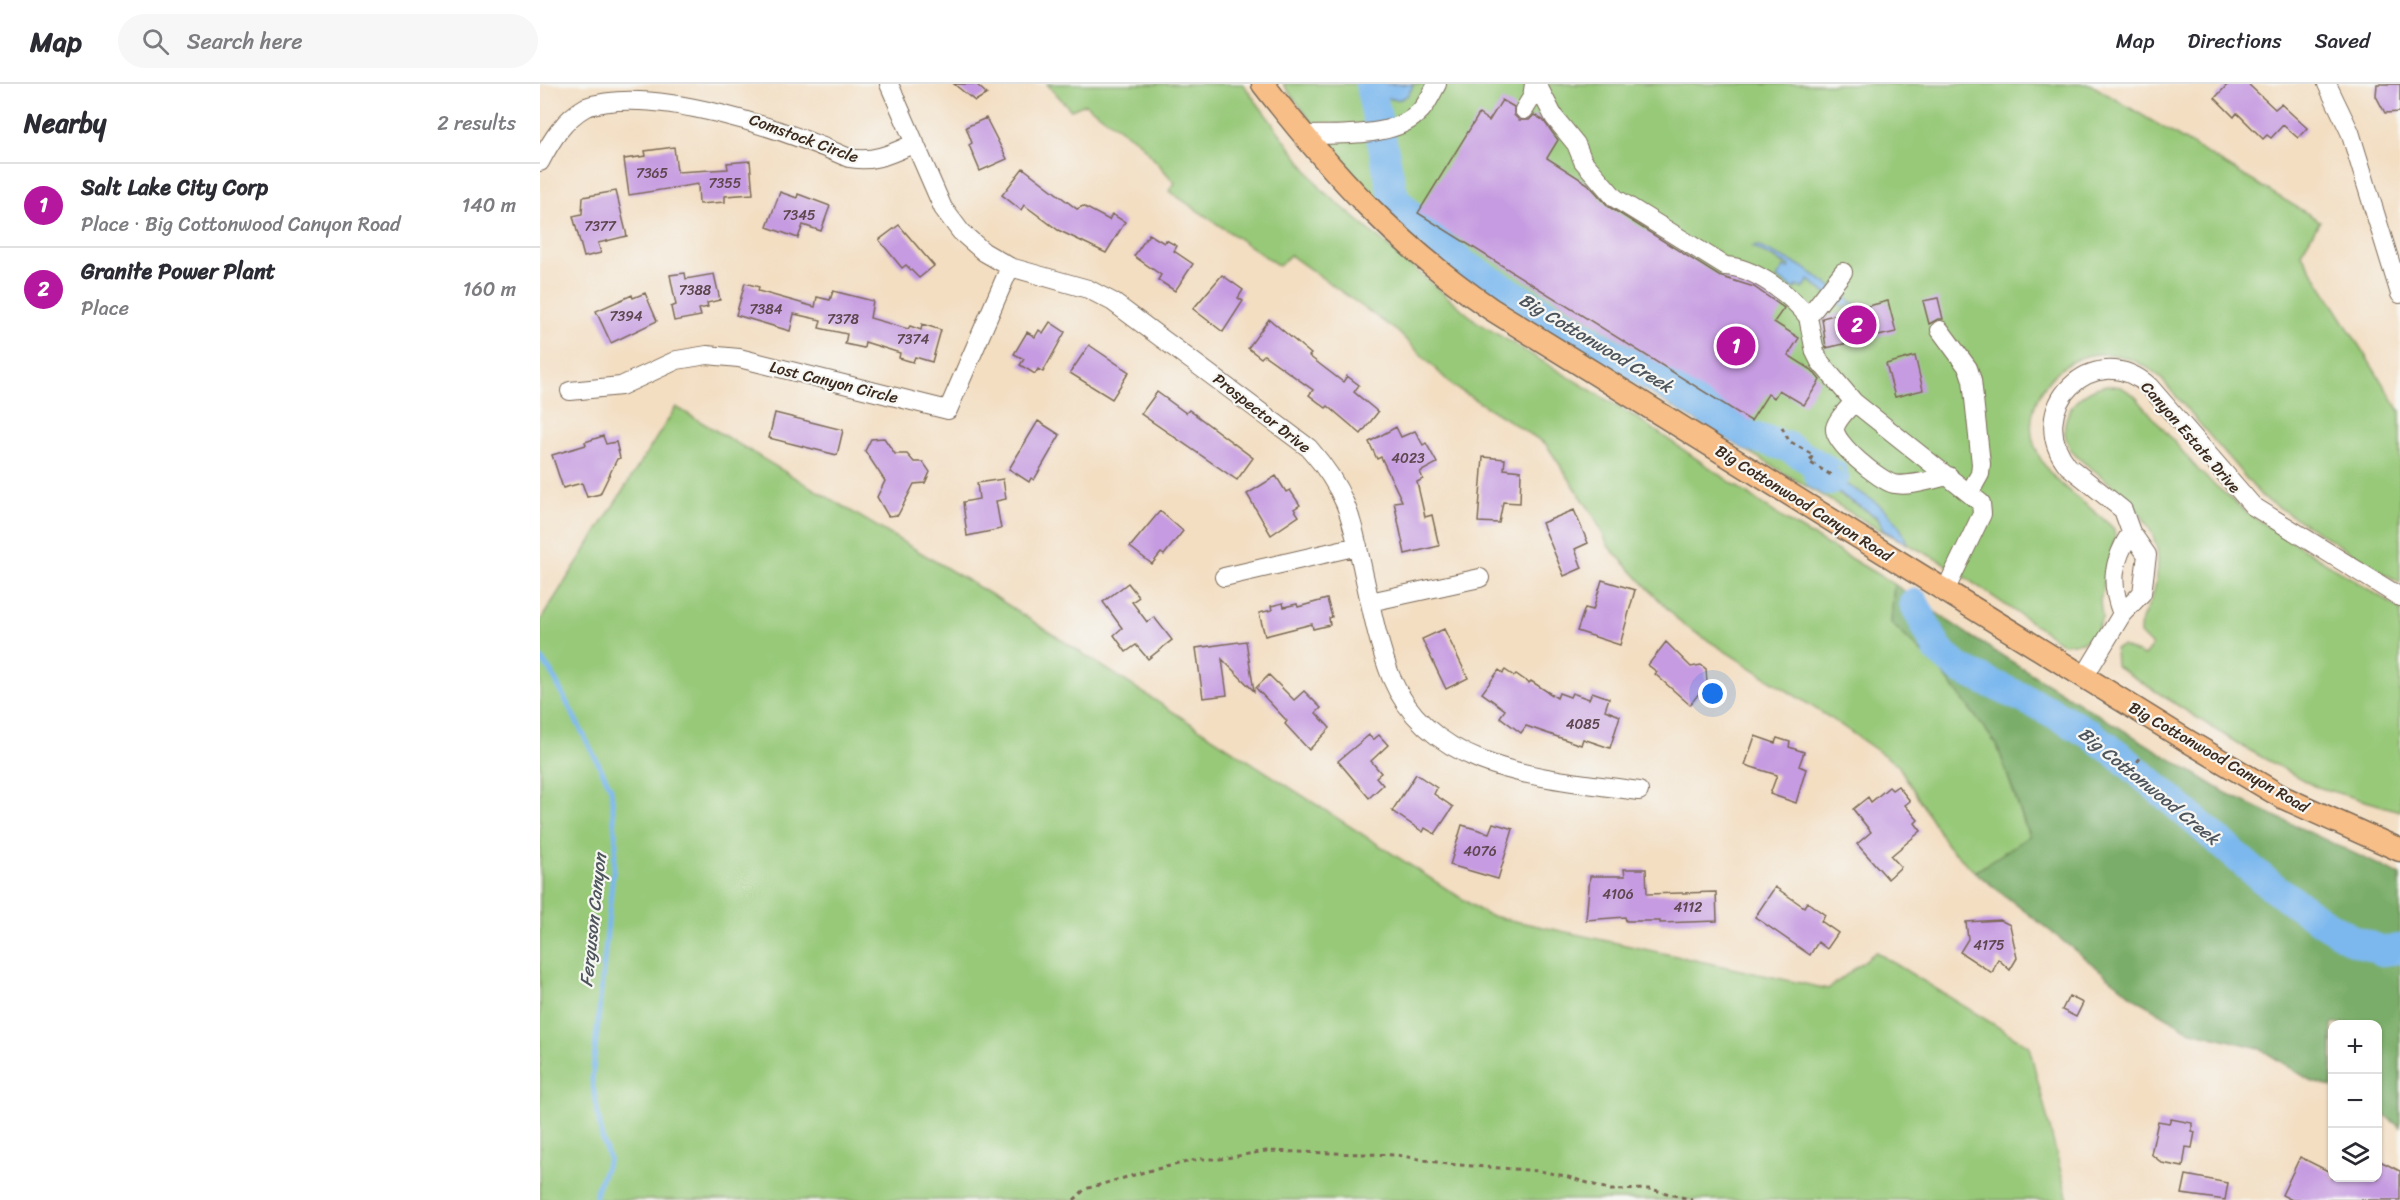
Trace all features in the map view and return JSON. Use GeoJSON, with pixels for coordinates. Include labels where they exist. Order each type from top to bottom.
{"type":"FeatureCollection","features":[{"type":"Feature","properties":{"kind":"main road","name":"Big Cottonwood Canyon Road"},"geometry":{"type":"LineString","coordinates":[[1263,84],[1330,169],[1401,240],[1449,280],[1945,591],[2282,797],[2400,850]]}},
{"type":"Feature","properties":{"kind":"street","name":"Prospector Drive"},"geometry":{"type":"LineString","coordinates":[[889,84],[943,208],[961,232],[984,252],[1010,267],[1088,289],[1137,317],[1309,448],[1328,469],[1342,492],[1392,678],[1408,705],[1428,727],[1452,747],[1482,762],[1515,773],[1639,791]]}},
{"type":"Feature","properties":{"kind":"street"},"geometry":{"type":"LineString","coordinates":[[1303,135],[1364,132],[1395,127],[1411,120],[1422,111],[1437,84]]}},
{"type":"Feature","properties":{"kind":"street"},"geometry":{"type":"LineString","coordinates":[[1524,111],[1535,84]]}},
{"type":"Feature","properties":{"kind":"street"},"geometry":{"type":"LineString","coordinates":[[1535,84],[1554,117],[1576,144],[1583,161],[1615,198],[1725,266],[1742,269],[1789,298],[1808,317],[1815,352],[1820,362],[1854,402],[1981,502],[1982,514],[1945,591]]}},
{"type":"Feature","properties":{"kind":"street"},"geometry":{"type":"LineString","coordinates":[[2327,84],[2350,132],[2400,294]]}},
{"type":"Feature","properties":{"kind":"street","name":"Comstock Circle"},"geometry":{"type":"LineString","coordinates":[[540,162],[564,124],[584,108],[615,97],[680,102],[759,119],[849,158],[862,160],[876,159],[915,143]]}},
{"type":"Feature","properties":{"kind":"street","name":"Lost Canyon Circle"},"geometry":{"type":"LineString","coordinates":[[570,391],[621,386],[677,360],[707,354],[739,358],[948,410],[1010,267]]}},
{"type":"Feature","properties":{"kind":"street"},"geometry":{"type":"LineString","coordinates":[[1808,317],[1834,283]]}},
{"type":"Feature","properties":{"kind":"street"},"geometry":{"type":"LineString","coordinates":[[1940,330],[1968,368],[1972,380],[1981,464],[1980,474],[1970,492]]}},
{"type":"Feature","properties":{"kind":"street","name":"Canyon Estate Drive"},"geometry":{"type":"LineString","coordinates":[[2084,677],[2122,614],[2142,593],[2147,555],[2131,532],[2123,510],[2068,466],[2056,448],[2052,436],[2053,417],[2064,394],[2083,377],[2104,369],[2117,369],[2140,379],[2253,506],[2400,597]]}},
{"type":"Feature","properties":{"kind":"street"},"geometry":{"type":"LineString","coordinates":[[1854,402],[1835,426],[1835,432],[1839,441],[1880,479],[1906,485],[1949,476]]}},
{"type":"Feature","properties":{"kind":"street"},"geometry":{"type":"LineString","coordinates":[[2122,614],[2114,593],[2117,555],[2131,532]]}},
{"type":"Feature","properties":{"kind":"street"},"geometry":{"type":"LineString","coordinates":[[1224,577],[1358,546]]}},
{"type":"Feature","properties":{"kind":"street"},"geometry":{"type":"LineString","coordinates":[[1370,603],[1479,578]]}},
{"type":"Feature","properties":{"kind":"path"},"geometry":{"type":"LineString","coordinates":[[1782,427],[1789,441],[1813,455],[1809,462],[1833,475]]}},
{"type":"Feature","properties":{"kind":"path"},"geometry":{"type":"LineString","coordinates":[[2126,776],[2141,758]]}},
{"type":"Feature","properties":{"kind":"path"},"geometry":{"type":"LineString","coordinates":[[1074,1200],[1085,1189],[1148,1171],[1196,1160],[1220,1159],[1266,1151],[1397,1155],[1446,1164],[1540,1171],[1611,1190],[1651,1189],[1692,1200]]}},
{"type":"Feature","properties":{"kind":"green space"},"geometry":{"type":"Polygon","coordinates":[[[1047,84],[1243,84],[1322,190],[1477,322],[1637,418],[1787,521],[1894,584],[1891,623],[1942,672],[1997,745],[2029,837],[1975,872],[1947,845],[1898,765],[1832,719],[1682,624],[1609,547],[1594,516],[1546,444],[1453,386],[1398,332],[1290,255],[1279,266],[1169,191],[1175,183],[1139,142],[1085,104],[1071,110],[1047,84]]]}},
{"type":"Feature","properties":{"kind":"green space"},"geometry":{"type":"Polygon","coordinates":[[[1283,84],[1379,84],[1380,88],[1413,86],[1413,84],[2090,84],[2320,221],[2301,253],[2400,411],[2400,583],[2263,498],[2158,375],[2125,357],[2111,354],[2087,356],[2071,362],[2046,384],[2038,398],[2031,431],[2035,447],[2049,472],[2114,529],[2115,538],[2100,601],[2102,618],[2096,634],[2083,642],[2063,644],[1942,562],[1873,526],[1519,315],[1404,230],[1354,177],[1283,84]],[[1753,247],[1790,267],[1788,269],[1797,286],[1809,280],[1843,307],[1837,290],[1753,247]],[[1810,451],[1810,477],[1872,514],[1882,524],[1888,512],[1832,477],[1835,471],[1815,460],[1810,451]]]}},
{"type":"Feature","properties":{"kind":"green space"},"geometry":{"type":"Polygon","coordinates":[[[2106,385],[2121,387],[2134,395],[2200,472],[2247,513],[2400,609],[2400,811],[2314,786],[2240,745],[2116,666],[2115,649],[2122,646],[2144,656],[2152,646],[2140,634],[2140,629],[2155,587],[2158,558],[2152,533],[2132,503],[2076,456],[2066,439],[2065,428],[2071,408],[2086,393],[2106,385]]]}},
{"type":"Feature","properties":{"kind":"green space"},"geometry":{"type":"Polygon","coordinates":[[[676,407],[997,598],[1487,915],[1828,989],[1876,952],[2029,1046],[2068,1200],[540,1200],[540,621],[676,407]]]}},
{"type":"Feature","properties":{"kind":"green space"},"geometry":{"type":"Polygon","coordinates":[[[1894,584],[1975,639],[2226,793],[2400,875],[2400,1127],[2382,1113],[2382,1020],[2328,1020],[2328,1086],[2313,1082],[2259,1048],[2188,1030],[2138,1000],[1975,872],[2029,836],[1997,745],[1942,672],[1891,623],[1894,584]]]}},
{"type":"Feature","properties":{"kind":"water"},"geometry":{"type":"Polygon","coordinates":[[[1379,84],[1413,84],[1407,96],[1391,99],[1386,97],[1379,84]]]}},
{"type":"Feature","properties":{"kind":"water"},"geometry":{"type":"Polygon","coordinates":[[[1757,246],[1803,267],[1855,304],[1843,307],[1809,280],[1803,289],[1797,286],[1795,289],[1777,278],[1784,267],[1788,269],[1790,266],[1752,247],[1757,246]]]}},
{"type":"Feature","properties":{"kind":"water"},"geometry":{"type":"Polygon","coordinates":[[[1810,451],[1818,456],[1816,460],[1835,472],[1833,477],[1878,504],[1887,512],[1902,532],[1907,544],[1883,530],[1878,518],[1799,469],[1810,451]]]}},
{"type":"Feature","properties":{"kind":"building"},"geometry":{"type":"Polygon","coordinates":[[[954,84],[976,84],[987,94],[975,101],[954,84]]]}},
{"type":"Feature","properties":{"kind":"building"},"geometry":{"type":"Polygon","coordinates":[[[2228,84],[2248,84],[2275,109],[2281,104],[2307,128],[2298,138],[2283,125],[2271,138],[2267,135],[2263,139],[2237,113],[2234,117],[2215,98],[2228,84]]]}},
{"type":"Feature","properties":{"kind":"building"},"geometry":{"type":"Polygon","coordinates":[[[2377,84],[2400,84],[2400,112],[2385,113],[2376,96],[2377,84]]]}},
{"type":"Feature","properties":{"kind":"building"},"geometry":{"type":"Polygon","coordinates":[[[1502,100],[1514,107],[1514,115],[1519,120],[1529,120],[1534,115],[1543,120],[1558,140],[1547,158],[1588,184],[1609,207],[1719,276],[1754,287],[1784,308],[1774,322],[1799,338],[1788,355],[1812,370],[1820,380],[1804,405],[1779,390],[1774,398],[1768,394],[1751,421],[1418,213],[1479,114],[1489,121],[1502,100]]]}},
{"type":"Feature","properties":{"kind":"building"},"geometry":{"type":"Polygon","coordinates":[[[986,118],[1007,159],[980,171],[969,145],[972,143],[966,127],[986,118]]]}},
{"type":"Feature","properties":{"kind":"building"},"geometry":{"type":"Polygon","coordinates":[[[674,147],[677,172],[728,169],[727,163],[750,161],[753,194],[725,196],[725,202],[699,204],[698,184],[629,195],[624,159],[646,156],[645,151],[674,147]]]}},
{"type":"Feature","properties":{"kind":"building"},"geometry":{"type":"Polygon","coordinates":[[[1023,168],[1077,209],[1083,206],[1109,220],[1112,214],[1125,222],[1106,253],[1058,230],[1024,205],[1021,210],[1002,195],[1023,168]]]}},
{"type":"Feature","properties":{"kind":"building"},"geometry":{"type":"Polygon","coordinates":[[[616,191],[627,236],[598,243],[601,253],[584,257],[573,216],[582,214],[583,197],[616,191]]]}},
{"type":"Feature","properties":{"kind":"building"},"geometry":{"type":"Polygon","coordinates":[[[780,192],[797,198],[798,194],[830,206],[821,231],[803,225],[798,238],[767,227],[780,192]]]}},
{"type":"Feature","properties":{"kind":"building"},"geometry":{"type":"Polygon","coordinates":[[[899,225],[934,266],[919,278],[906,265],[902,268],[879,240],[899,225]]]}},
{"type":"Feature","properties":{"kind":"building"},"geometry":{"type":"Polygon","coordinates":[[[1149,234],[1164,243],[1166,240],[1177,246],[1174,251],[1193,264],[1175,291],[1158,280],[1161,275],[1134,256],[1149,234]]]}},
{"type":"Feature","properties":{"kind":"building"},"geometry":{"type":"Polygon","coordinates":[[[685,273],[686,279],[714,274],[720,300],[707,303],[708,307],[699,309],[701,316],[674,321],[671,307],[676,305],[670,275],[685,273]]]}},
{"type":"Feature","properties":{"kind":"building"},"geometry":{"type":"Polygon","coordinates":[[[1222,275],[1243,290],[1238,298],[1243,301],[1223,332],[1193,309],[1222,275]]]}},
{"type":"Feature","properties":{"kind":"building"},"geometry":{"type":"Polygon","coordinates":[[[745,283],[759,287],[758,291],[815,307],[817,297],[830,300],[833,291],[873,301],[870,318],[908,329],[910,326],[921,330],[922,324],[941,330],[932,362],[915,357],[913,362],[899,358],[900,353],[865,342],[864,348],[845,344],[847,334],[819,328],[821,320],[794,314],[790,331],[736,315],[745,283]]]}},
{"type":"Feature","properties":{"kind":"building"},"geometry":{"type":"Polygon","coordinates":[[[645,293],[657,321],[611,343],[596,311],[632,295],[633,298],[645,293]]]}},
{"type":"Feature","properties":{"kind":"building"},"geometry":{"type":"Polygon","coordinates":[[[1938,298],[1943,319],[1929,324],[1923,301],[1938,298]]]}},
{"type":"Feature","properties":{"kind":"building"},"geometry":{"type":"Polygon","coordinates":[[[1888,301],[1896,332],[1826,348],[1822,318],[1888,301]]]}},
{"type":"Feature","properties":{"kind":"building"},"geometry":{"type":"Polygon","coordinates":[[[1269,319],[1311,354],[1309,356],[1343,382],[1347,376],[1359,385],[1354,392],[1378,412],[1361,434],[1328,406],[1326,408],[1309,395],[1313,390],[1264,355],[1261,358],[1248,348],[1269,319]]]}},
{"type":"Feature","properties":{"kind":"building"},"geometry":{"type":"Polygon","coordinates":[[[1050,322],[1065,332],[1043,372],[1038,369],[1035,374],[1020,365],[1024,359],[1014,354],[1027,332],[1035,337],[1039,330],[1043,333],[1050,322]]]}},
{"type":"Feature","properties":{"kind":"building"},"geometry":{"type":"Polygon","coordinates":[[[1089,345],[1129,372],[1112,399],[1070,373],[1089,345]]]}},
{"type":"Feature","properties":{"kind":"building"},"geometry":{"type":"Polygon","coordinates":[[[1915,356],[1923,390],[1895,397],[1886,364],[1915,356]]]}},
{"type":"Feature","properties":{"kind":"building"},"geometry":{"type":"Polygon","coordinates":[[[1157,392],[1186,413],[1189,410],[1253,458],[1237,480],[1141,414],[1157,392]]]}},
{"type":"Feature","properties":{"kind":"building"},"geometry":{"type":"Polygon","coordinates":[[[775,413],[843,430],[837,455],[769,438],[775,413]]]}},
{"type":"Feature","properties":{"kind":"building"},"geometry":{"type":"Polygon","coordinates":[[[1038,421],[1060,435],[1034,480],[1031,478],[1029,482],[1009,469],[1038,421]]]}},
{"type":"Feature","properties":{"kind":"building"},"geometry":{"type":"Polygon","coordinates":[[[1396,427],[1401,437],[1415,431],[1423,445],[1426,443],[1437,463],[1420,472],[1423,479],[1417,482],[1425,517],[1432,515],[1439,546],[1405,554],[1394,502],[1402,501],[1381,457],[1377,459],[1369,442],[1396,427]]]}},
{"type":"Feature","properties":{"kind":"building"},"geometry":{"type":"Polygon","coordinates":[[[603,436],[606,444],[616,442],[620,458],[617,459],[600,494],[587,497],[582,483],[563,488],[552,455],[586,445],[585,442],[603,436]]]}},
{"type":"Feature","properties":{"kind":"building"},"geometry":{"type":"Polygon","coordinates":[[[884,438],[895,454],[907,454],[914,462],[923,462],[930,472],[925,483],[914,484],[898,515],[888,516],[877,497],[885,481],[865,451],[871,439],[884,438]]]}},
{"type":"Feature","properties":{"kind":"building"},"geometry":{"type":"Polygon","coordinates":[[[1483,457],[1505,459],[1504,469],[1521,471],[1520,503],[1503,502],[1499,523],[1478,522],[1483,457]]]}},
{"type":"Feature","properties":{"kind":"building"},"geometry":{"type":"Polygon","coordinates":[[[1276,476],[1286,492],[1290,490],[1300,505],[1294,509],[1299,516],[1271,535],[1247,494],[1276,476]]]}},
{"type":"Feature","properties":{"kind":"building"},"geometry":{"type":"Polygon","coordinates":[[[1003,479],[1006,499],[996,501],[1001,529],[967,536],[963,502],[979,499],[977,483],[1003,479]]]}},
{"type":"Feature","properties":{"kind":"building"},"geometry":{"type":"Polygon","coordinates":[[[1574,510],[1588,543],[1575,549],[1582,568],[1564,576],[1542,523],[1574,510]]]}},
{"type":"Feature","properties":{"kind":"building"},"geometry":{"type":"Polygon","coordinates":[[[1160,511],[1183,531],[1164,555],[1161,553],[1152,564],[1130,547],[1160,511]]]}},
{"type":"Feature","properties":{"kind":"building"},"geometry":{"type":"Polygon","coordinates":[[[1602,580],[1635,590],[1620,645],[1577,631],[1585,608],[1593,610],[1602,580]]]}},
{"type":"Feature","properties":{"kind":"building"},"geometry":{"type":"Polygon","coordinates":[[[1128,583],[1139,597],[1132,602],[1147,622],[1154,617],[1172,640],[1148,659],[1136,645],[1126,652],[1114,635],[1122,628],[1103,602],[1128,583]]]}},
{"type":"Feature","properties":{"kind":"building"},"geometry":{"type":"Polygon","coordinates":[[[1327,599],[1332,617],[1329,618],[1330,625],[1313,629],[1312,624],[1265,636],[1259,613],[1272,610],[1271,606],[1283,603],[1284,607],[1297,604],[1298,607],[1327,599]]]}},
{"type":"Feature","properties":{"kind":"building"},"geometry":{"type":"Polygon","coordinates":[[[1444,629],[1468,678],[1446,689],[1422,639],[1444,629]]]}},
{"type":"Feature","properties":{"kind":"building"},"geometry":{"type":"Polygon","coordinates":[[[1246,641],[1254,691],[1222,659],[1227,695],[1203,698],[1196,648],[1246,641]]]}},
{"type":"Feature","properties":{"kind":"building"},"geometry":{"type":"Polygon","coordinates":[[[1666,642],[1691,667],[1701,665],[1706,669],[1707,683],[1690,705],[1648,665],[1666,642]]]}},
{"type":"Feature","properties":{"kind":"building"},"geometry":{"type":"Polygon","coordinates":[[[1499,670],[1503,673],[1505,670],[1514,676],[1516,674],[1529,683],[1531,681],[1557,698],[1559,693],[1570,697],[1572,693],[1589,699],[1592,692],[1609,698],[1605,710],[1620,716],[1610,748],[1583,739],[1581,745],[1526,726],[1521,733],[1500,717],[1505,710],[1482,693],[1499,670]]]}},
{"type":"Feature","properties":{"kind":"building"},"geometry":{"type":"Polygon","coordinates":[[[1269,675],[1294,700],[1304,691],[1321,708],[1316,713],[1330,728],[1309,750],[1285,724],[1287,721],[1256,688],[1269,675]]]}},
{"type":"Feature","properties":{"kind":"building"},"geometry":{"type":"Polygon","coordinates":[[[1369,735],[1373,740],[1379,735],[1388,745],[1371,761],[1381,773],[1376,777],[1383,785],[1369,798],[1338,761],[1369,735]]]}},
{"type":"Feature","properties":{"kind":"building"},"geometry":{"type":"Polygon","coordinates":[[[1755,736],[1775,743],[1777,738],[1790,742],[1789,747],[1804,752],[1799,766],[1806,769],[1796,803],[1770,794],[1777,775],[1745,765],[1755,736]]]}},
{"type":"Feature","properties":{"kind":"building"},"geometry":{"type":"Polygon","coordinates":[[[1416,774],[1437,788],[1434,794],[1453,807],[1435,834],[1425,828],[1423,832],[1392,811],[1416,774]]]}},
{"type":"Feature","properties":{"kind":"building"},"geometry":{"type":"Polygon","coordinates":[[[1898,786],[1910,801],[1905,805],[1918,820],[1915,823],[1921,831],[1891,856],[1901,867],[1888,879],[1857,844],[1871,832],[1853,809],[1868,797],[1871,802],[1889,787],[1892,790],[1898,786]]]}},
{"type":"Feature","properties":{"kind":"building"},"geometry":{"type":"Polygon","coordinates":[[[1493,823],[1513,829],[1498,879],[1450,865],[1462,825],[1489,833],[1493,823]]]}},
{"type":"Feature","properties":{"kind":"building"},"geometry":{"type":"Polygon","coordinates":[[[1624,869],[1646,869],[1647,894],[1716,892],[1717,921],[1660,923],[1660,921],[1626,921],[1625,917],[1586,920],[1590,876],[1625,876],[1624,869]]]}},
{"type":"Feature","properties":{"kind":"building"},"geometry":{"type":"Polygon","coordinates":[[[1775,887],[1804,907],[1807,902],[1825,915],[1821,921],[1838,933],[1827,949],[1818,942],[1810,955],[1755,917],[1775,887]]]}},
{"type":"Feature","properties":{"kind":"building"},"geometry":{"type":"Polygon","coordinates":[[[2000,920],[2010,925],[2017,958],[2010,970],[1998,959],[1992,973],[1960,952],[1968,939],[1966,922],[2000,920]]]}},
{"type":"Feature","properties":{"kind":"building"},"geometry":{"type":"Polygon","coordinates":[[[2069,996],[2083,1003],[2076,1017],[2062,1010],[2069,996]]]}},
{"type":"Feature","properties":{"kind":"building"},"geometry":{"type":"Polygon","coordinates":[[[2171,1119],[2192,1123],[2192,1131],[2195,1132],[2192,1148],[2186,1147],[2183,1167],[2162,1163],[2151,1154],[2158,1121],[2169,1123],[2171,1119]]]}},
{"type":"Feature","properties":{"kind":"building"},"geometry":{"type":"Polygon","coordinates":[[[2300,1157],[2328,1171],[2328,1182],[2382,1182],[2382,1162],[2400,1171],[2400,1200],[2292,1200],[2282,1195],[2300,1157]]]}},
{"type":"Feature","properties":{"kind":"building"},"geometry":{"type":"Polygon","coordinates":[[[2186,1175],[2228,1183],[2225,1200],[2182,1194],[2186,1175]]]}},
{"type":"Feature","properties":{"kind":"waterway","name":"Big Cottonwood Creek"},"geometry":{"type":"LineString","coordinates":[[1370,84],[1392,190],[1396,200],[1427,233],[1463,264],[1753,437],[1788,447],[1823,468],[1818,475],[1829,481]]}},
{"type":"Feature","properties":{"kind":"waterway"},"geometry":{"type":"LineString","coordinates":[[1753,437],[1807,468]]}},
{"type":"Feature","properties":{"kind":"waterway"},"geometry":{"type":"LineString","coordinates":[[1787,446],[1811,447],[1829,457],[1823,468]]}},
{"type":"Feature","properties":{"kind":"waterway"},"geometry":{"type":"LineString","coordinates":[[1829,457],[1843,466],[1847,479],[1841,488]]}},
{"type":"Feature","properties":{"kind":"waterway","name":"Big Cottonwood Creek"},"geometry":{"type":"LineString","coordinates":[[1914,603],[1938,650],[1960,669],[2048,710],[2090,734],[2120,756],[2265,881],[2315,917],[2351,939],[2382,951],[2400,949]]}},
{"type":"Feature","properties":{"kind":"waterway","name":"Ferguson Canyon"},"geometry":{"type":"LineString","coordinates":[[540,657],[551,672],[611,788],[616,843],[592,1080],[602,1138],[609,1159],[596,1191],[596,1200]]}},
{"type":"Feature","properties":{"kind":"place","name":"Granite Power Plant"},"geometry":{"type":"Point","coordinates":[1857,325]}},
{"type":"Feature","properties":{"kind":"place","name":"Salt Lake City Corp"},"geometry":{"type":"Point","coordinates":[1736,346]}}]}
